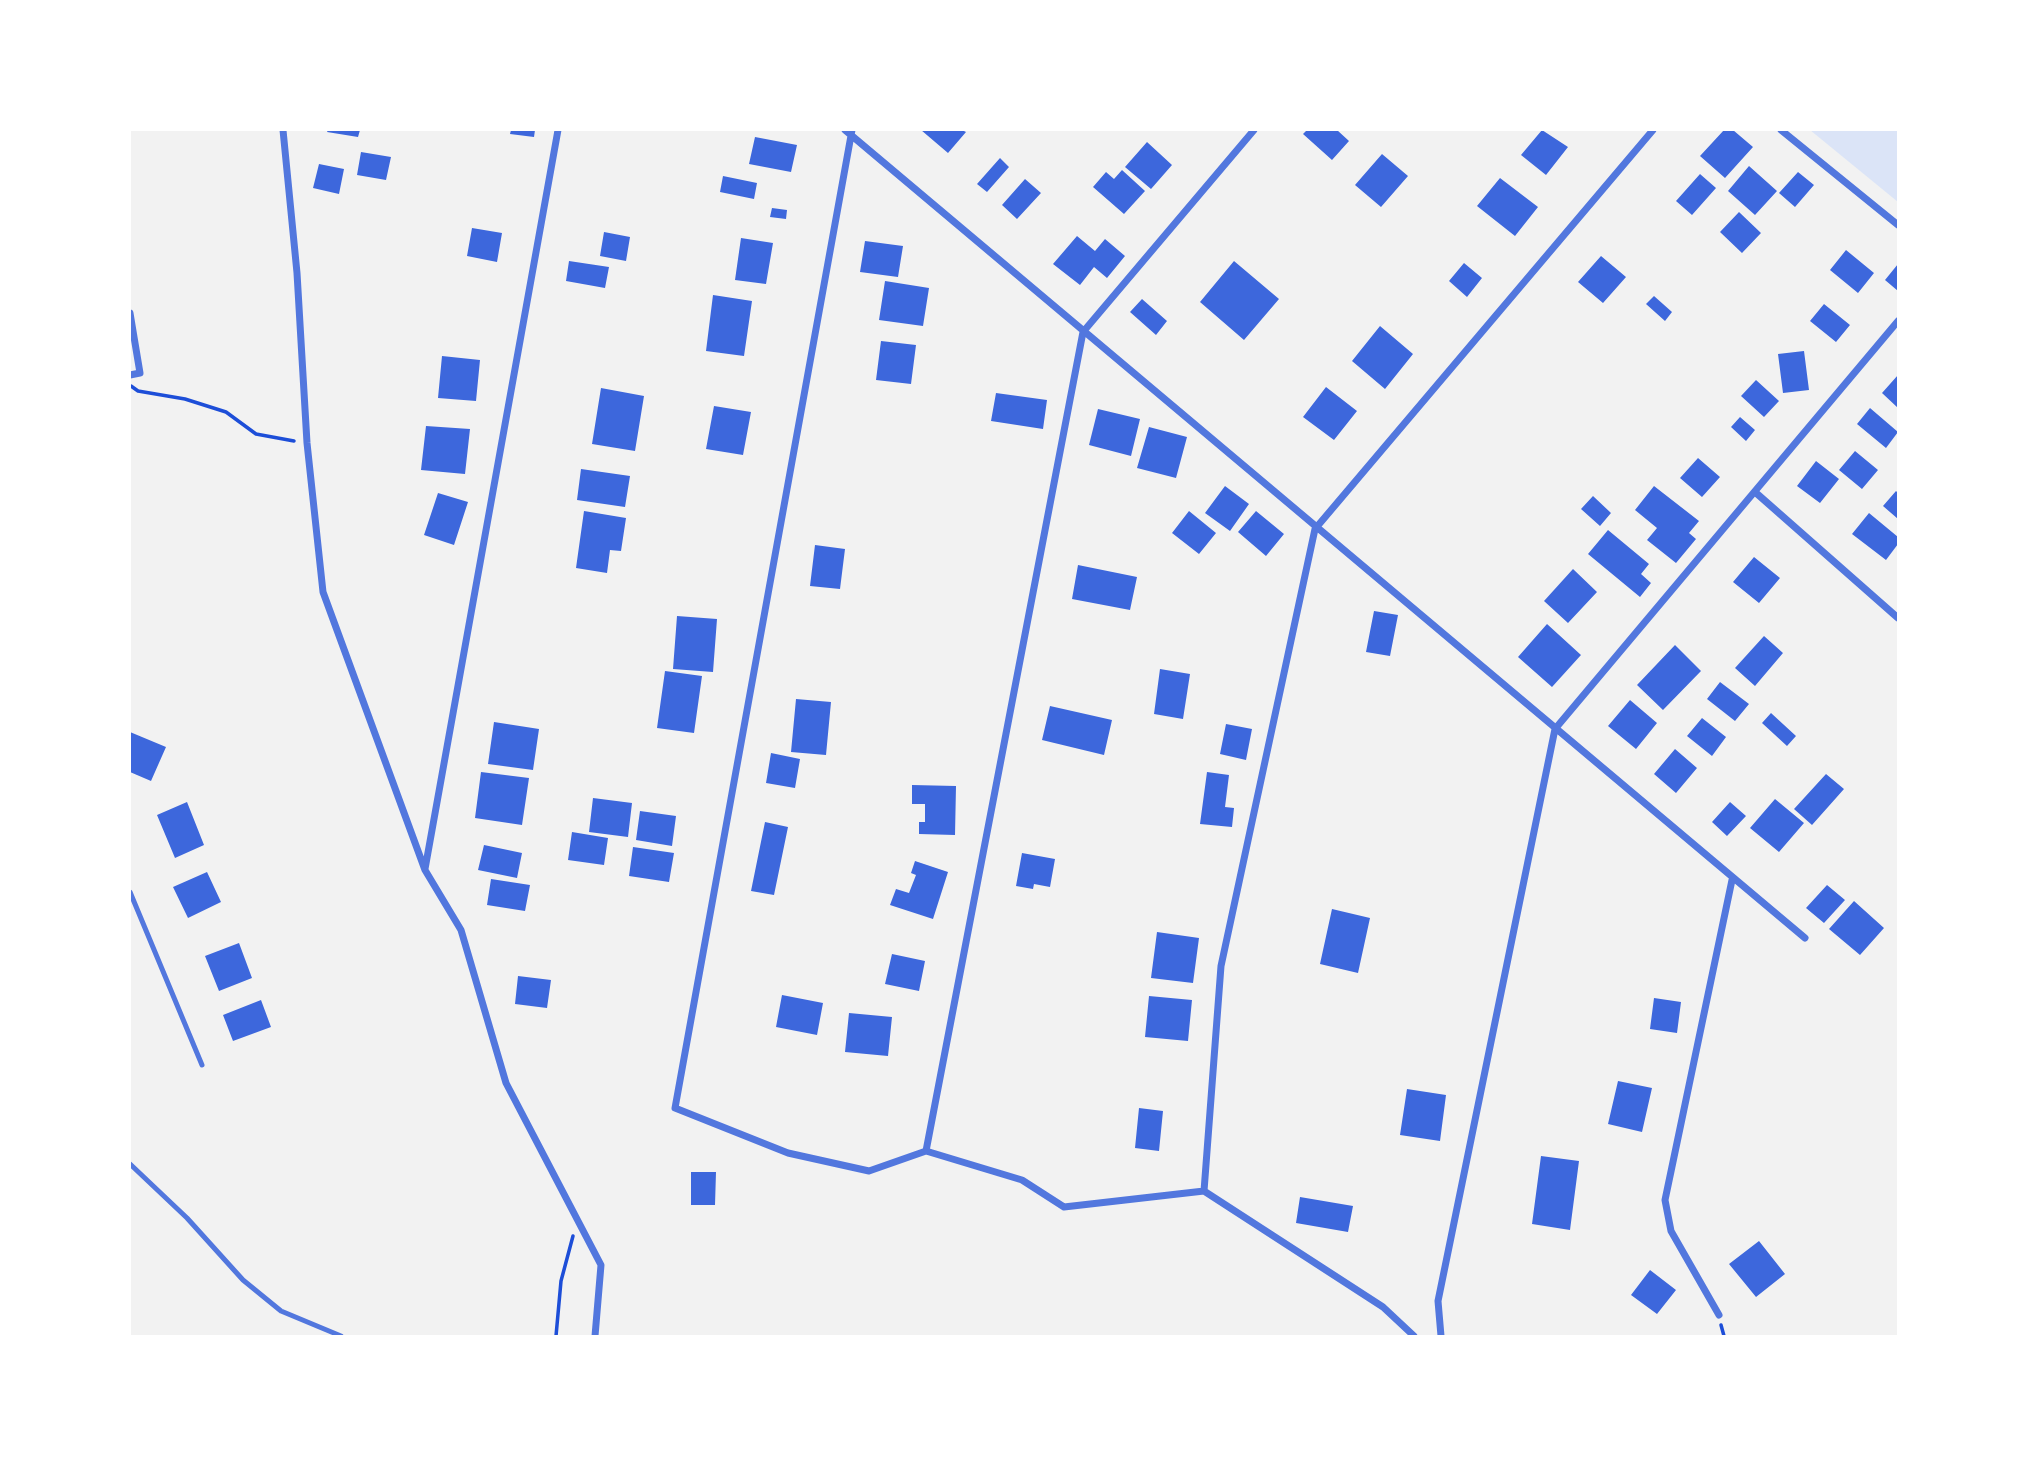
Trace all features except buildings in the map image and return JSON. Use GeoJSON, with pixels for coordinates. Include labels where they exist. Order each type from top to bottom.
{"type":"FeatureCollection","features":[{"type":"Feature","properties":{"kind":"street"},"geometry":{"type":"LineString","coordinates":[[283,130],[297,273],[307,443],[323,592],[425,870],[461,930],[506,1083],[601,1265],[595,1336]]}},
{"type":"Feature","properties":{"kind":"street"},"geometry":{"type":"LineString","coordinates":[[425,870],[558,130]]}},
{"type":"Feature","properties":{"kind":"street"},"geometry":{"type":"LineString","coordinates":[[926,1151],[1083,332],[1254,130]]}},
{"type":"Feature","properties":{"kind":"street"},"geometry":{"type":"LineString","coordinates":[[1203,1191],[1221,966],[1315,529],[1653,130]]}},
{"type":"Feature","properties":{"kind":"street"},"geometry":{"type":"LineString","coordinates":[[1781,130],[1899,225]]}},
{"type":"Feature","properties":{"kind":"street"},"geometry":{"type":"LineString","coordinates":[[849,131],[1315,529],[1732,880],[1805,938]]}},
{"type":"Feature","properties":{"kind":"street"},"geometry":{"type":"LineString","coordinates":[[849,131],[675,1108],[788,1153],[869,1171],[926,1151],[1022,1180],[1064,1207],[1203,1191],[1383,1307],[1414,1336]]}},
{"type":"Feature","properties":{"kind":"street"},"geometry":{"type":"LineString","coordinates":[[130,313],[140,373],[130,375]]}},
{"type":"Feature","properties":{"kind":"street"},"geometry":{"type":"LineString","coordinates":[[1441,1336],[1437,1301],[1555,729],[1899,321]]}},
{"type":"Feature","properties":{"kind":"street"},"geometry":{"type":"LineString","coordinates":[[1755,492],[1899,618]]}},
{"type":"Feature","properties":{"kind":"street"},"geometry":{"type":"LineString","coordinates":[[1719,1315],[1671,1231],[1665,1200],[1732,880]]}},
{"type":"Feature","properties":{"kind":"lane"},"geometry":{"type":"LineString","coordinates":[[130,892],[202,1065]]}},
{"type":"Feature","properties":{"kind":"lane"},"geometry":{"type":"LineString","coordinates":[[130,1164],[187,1218],[243,1280],[281,1311],[341,1336]]}},
{"type":"Feature","properties":{"kind":"path"},"geometry":{"type":"LineString","coordinates":[[130,385],[138,391],[186,399],[226,412],[256,434],[307,443]]}},
{"type":"Feature","properties":{"kind":"path"},"geometry":{"type":"LineString","coordinates":[[556,1336],[561,1280],[577,1220]]}},
{"type":"Feature","properties":{"kind":"shaded area"},"geometry":{"type":"Polygon","coordinates":[[[1810,130],[1898,130],[1898,202],[1810,130]]]}}]}
